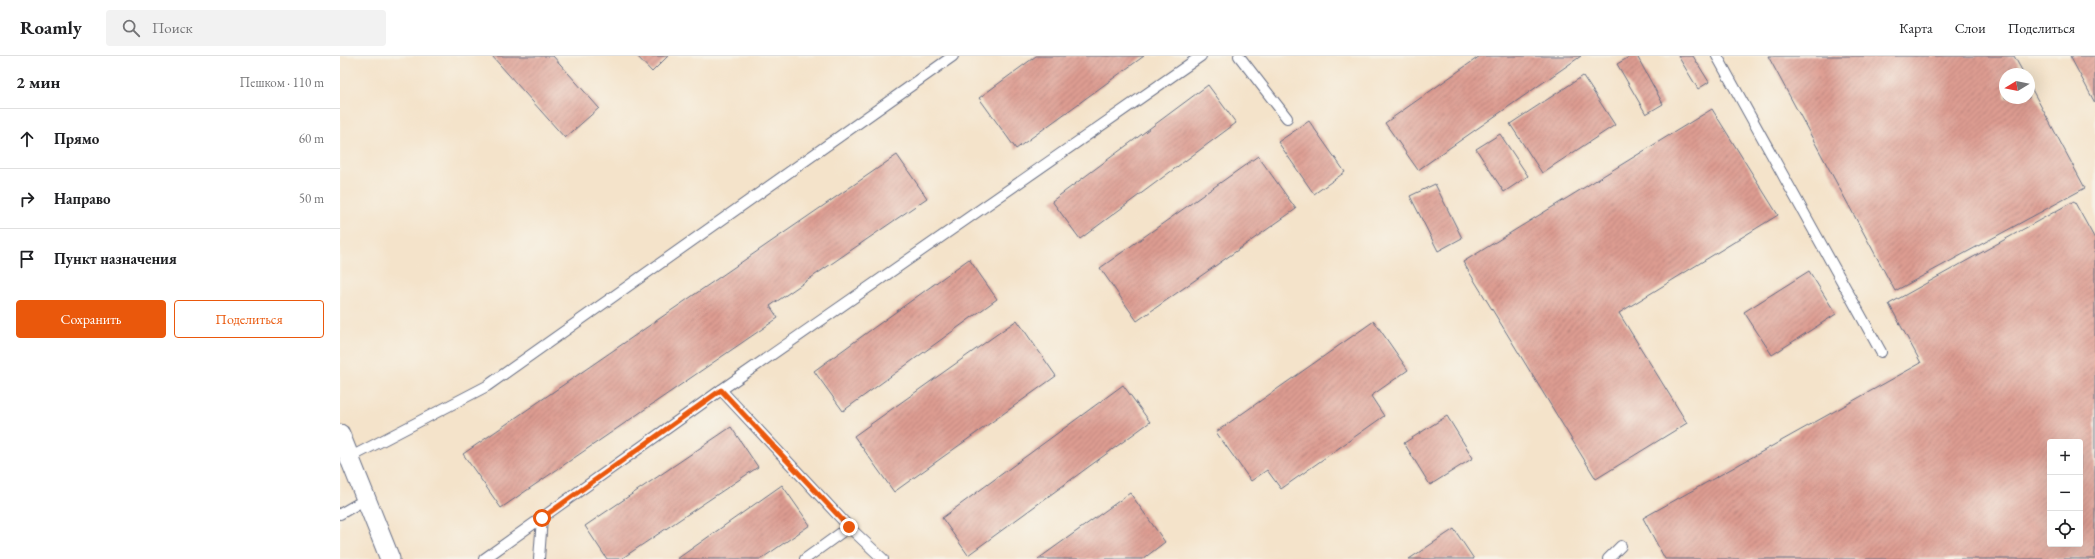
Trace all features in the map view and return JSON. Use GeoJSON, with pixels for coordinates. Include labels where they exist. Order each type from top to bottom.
{"type":"FeatureCollection","features":[{"type":"Feature","properties":{"kind":"street"},"geometry":{"type":"LineString","coordinates":[[340,434],[390,559]]}},
{"type":"Feature","properties":{"kind":"lane"},"geometry":{"type":"LineString","coordinates":[[350,458],[487,386],[953,56]]}},
{"type":"Feature","properties":{"kind":"lane"},"geometry":{"type":"LineString","coordinates":[[484,559],[721,390],[1200,56]]}},
{"type":"Feature","properties":{"kind":"lane"},"geometry":{"type":"LineString","coordinates":[[1239,56],[1286,118]]}},
{"type":"Feature","properties":{"kind":"lane"},"geometry":{"type":"LineString","coordinates":[[1718,56],[1881,352]]}},
{"type":"Feature","properties":{"kind":"lane"},"geometry":{"type":"LineString","coordinates":[[721,390],[849,527],[883,559]]}},
{"type":"Feature","properties":{"kind":"lane"},"geometry":{"type":"LineString","coordinates":[[340,514],[366,499]]}},
{"type":"Feature","properties":{"kind":"lane"},"geometry":{"type":"LineString","coordinates":[[539,559],[542,518]]}},
{"type":"Feature","properties":{"kind":"lane"},"geometry":{"type":"LineString","coordinates":[[805,559],[849,527]]}},
{"type":"Feature","properties":{"kind":"lane"},"geometry":{"type":"LineString","coordinates":[[1608,559],[1622,546]]}},
{"type":"Feature","properties":{"kind":"building"},"geometry":{"type":"Polygon","coordinates":[[[492,56],[553,56],[599,108],[565,138],[492,56]]]}},
{"type":"Feature","properties":{"kind":"building"},"geometry":{"type":"Polygon","coordinates":[[[637,56],[668,56],[652,72],[637,56]]]}},
{"type":"Feature","properties":{"kind":"building"},"geometry":{"type":"Polygon","coordinates":[[[1036,56],[1144,56],[1016,149],[979,98],[1036,56]]]}},
{"type":"Feature","properties":{"kind":"building"},"geometry":{"type":"Polygon","coordinates":[[[1480,56],[1581,56],[1418,170],[1385,123],[1480,56]]]}},
{"type":"Feature","properties":{"kind":"building"},"geometry":{"type":"Polygon","coordinates":[[[1631,56],[1637,56],[1663,104],[1646,114],[1617,64],[1631,56]]]}},
{"type":"Feature","properties":{"kind":"building"},"geometry":{"type":"Polygon","coordinates":[[[1678,56],[1693,56],[1709,82],[1698,89],[1678,56]]]}},
{"type":"Feature","properties":{"kind":"building"},"geometry":{"type":"Polygon","coordinates":[[[1768,56],[2014,56],[2021,68],[1999,68],[1999,104],[2035,104],[2035,95],[2085,188],[1895,291],[1768,56]]]}},
{"type":"Feature","properties":{"kind":"building"},"geometry":{"type":"Polygon","coordinates":[[[2070,56],[2095,56],[2095,103],[2070,56]]]}},
{"type":"Feature","properties":{"kind":"building"},"geometry":{"type":"Polygon","coordinates":[[[1583,76],[1615,125],[1542,173],[1510,124],[1583,76]]]}},
{"type":"Feature","properties":{"kind":"building"},"geometry":{"type":"Polygon","coordinates":[[[1208,85],[1236,123],[1080,239],[1052,201],[1208,85]]]}},
{"type":"Feature","properties":{"kind":"building"},"geometry":{"type":"Polygon","coordinates":[[[1712,109],[1778,215],[1619,313],[1687,423],[1596,479],[1463,262],[1712,109]]]}},
{"type":"Feature","properties":{"kind":"building"},"geometry":{"type":"Polygon","coordinates":[[[1309,121],[1345,172],[1314,194],[1278,142],[1309,121]]]}},
{"type":"Feature","properties":{"kind":"building"},"geometry":{"type":"Polygon","coordinates":[[[1500,134],[1528,176],[1504,192],[1476,149],[1500,134]]]}},
{"type":"Feature","properties":{"kind":"building"},"geometry":{"type":"Polygon","coordinates":[[[897,155],[927,198],[770,306],[778,318],[501,508],[463,454],[897,155]]]}},
{"type":"Feature","properties":{"kind":"building"},"geometry":{"type":"Polygon","coordinates":[[[1258,156],[1296,209],[1137,321],[1100,268],[1258,156]]]}},
{"type":"Feature","properties":{"kind":"building"},"geometry":{"type":"Polygon","coordinates":[[[1435,184],[1462,238],[1438,251],[1410,196],[1435,184]]]}},
{"type":"Feature","properties":{"kind":"building"},"geometry":{"type":"Polygon","coordinates":[[[2074,201],[2095,239],[2095,559],[1665,559],[1643,518],[1921,363],[1889,304],[2074,201]]]}},
{"type":"Feature","properties":{"kind":"building"},"geometry":{"type":"Polygon","coordinates":[[[969,259],[997,299],[843,411],[814,371],[969,259]]]}},
{"type":"Feature","properties":{"kind":"building"},"geometry":{"type":"Polygon","coordinates":[[[1809,271],[1836,314],[1772,355],[1744,312],[1809,271]]]}},
{"type":"Feature","properties":{"kind":"building"},"geometry":{"type":"Polygon","coordinates":[[[1017,320],[1056,376],[894,492],[854,436],[1017,320]]]}},
{"type":"Feature","properties":{"kind":"building"},"geometry":{"type":"Polygon","coordinates":[[[1374,321],[1408,370],[1371,396],[1384,416],[1281,489],[1267,470],[1251,481],[1216,432],[1374,321]]]}},
{"type":"Feature","properties":{"kind":"building"},"geometry":{"type":"Polygon","coordinates":[[[1123,385],[1150,422],[968,555],[942,518],[1123,385]]]}},
{"type":"Feature","properties":{"kind":"building"},"geometry":{"type":"Polygon","coordinates":[[[1447,416],[1473,458],[1430,485],[1404,443],[1447,416]]]}},
{"type":"Feature","properties":{"kind":"building"},"geometry":{"type":"Polygon","coordinates":[[[731,427],[758,467],[621,559],[607,559],[585,526],[731,427]]]}},
{"type":"Feature","properties":{"kind":"building"},"geometry":{"type":"Polygon","coordinates":[[[782,485],[810,525],[761,559],[677,559],[782,485]]]}},
{"type":"Feature","properties":{"kind":"building"},"geometry":{"type":"Polygon","coordinates":[[[1130,493],[1165,542],[1143,559],[1038,559],[1130,493]]]}},
{"type":"Feature","properties":{"kind":"building"},"geometry":{"type":"Polygon","coordinates":[[[1454,529],[1474,559],[1409,559],[1454,529]]]}},
{"type":"Feature","properties":{"kind":"route"},"geometry":{"type":"LineString","coordinates":[[542,518],[721,390],[849,527]]}}]}
